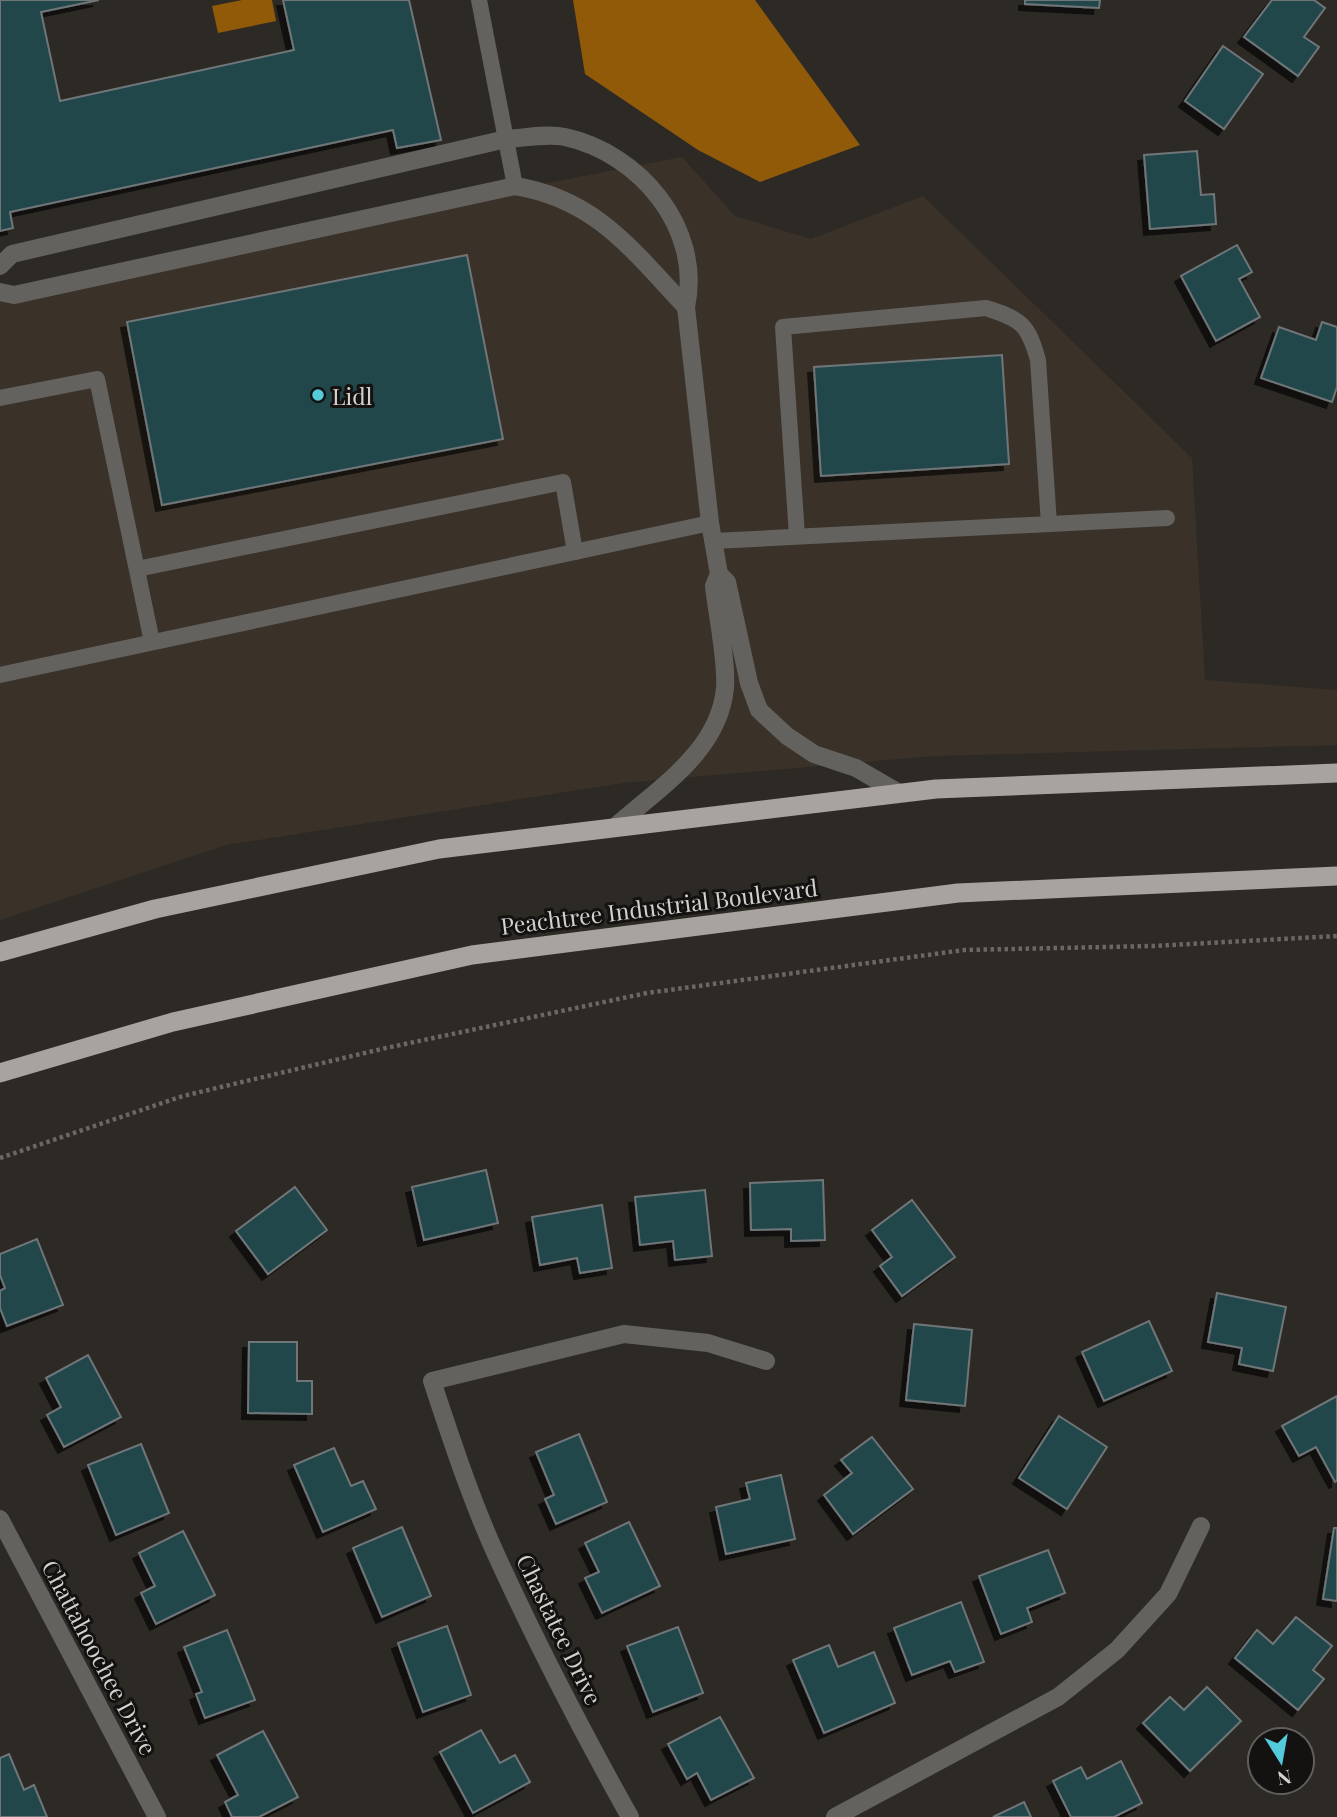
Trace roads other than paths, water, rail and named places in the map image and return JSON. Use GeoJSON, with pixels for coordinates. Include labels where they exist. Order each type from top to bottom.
{"type":"FeatureCollection","features":[{"type":"Feature","properties":{"kind":"highway"},"geometry":{"type":"LineString","coordinates":[[0,952],[155,909],[439,849],[936,789],[1337,773]]}},
{"type":"Feature","properties":{"kind":"highway","name":"Peachtree Industrial Boulevard"},"geometry":{"type":"LineString","coordinates":[[0,1073],[173,1022],[472,955],[958,893],[1337,876]]}},
{"type":"Feature","properties":{"kind":"street"},"geometry":{"type":"LineString","coordinates":[[0,266],[12,254],[506,139],[563,136],[609,151],[634,169],[663,200],[677,225],[690,285],[686,307],[719,574],[727,582],[749,683],[759,710],[787,736],[814,754],[856,768],[899,793]]}},
{"type":"Feature","properties":{"kind":"street"},"geometry":{"type":"LineString","coordinates":[[0,292],[15,295],[515,186],[539,190],[582,208],[615,231],[686,307]]}},
{"type":"Feature","properties":{"kind":"street"},"geometry":{"type":"LineString","coordinates":[[614,828],[689,764],[710,735],[725,686],[713,586],[719,574]]}},
{"type":"Feature","properties":{"kind":"street","name":"Chastatee Drive"},"geometry":{"type":"LineString","coordinates":[[630,1817],[592,1749],[498,1559],[458,1458],[432,1381],[624,1334],[708,1343],[766,1361]]}},
{"type":"Feature","properties":{"kind":"street","name":"Chattahoochee Drive"},"geometry":{"type":"LineString","coordinates":[[0,1519],[157,1817]]}},
{"type":"Feature","properties":{"kind":"street"},"geometry":{"type":"LineString","coordinates":[[835,1817],[1058,1697],[1117,1650],[1168,1594],[1201,1526]]}},
{"type":"Feature","properties":{"kind":"lane"},"geometry":{"type":"LineString","coordinates":[[480,0],[515,186]]}},
{"type":"Feature","properties":{"kind":"lane"},"geometry":{"type":"LineString","coordinates":[[797,536],[783,327],[986,308],[1016,317],[1031,335],[1038,360],[1049,524]]}},
{"type":"Feature","properties":{"kind":"lane"},"geometry":{"type":"LineString","coordinates":[[0,398],[97,379],[152,642]]}},
{"type":"Feature","properties":{"kind":"lane"},"geometry":{"type":"LineString","coordinates":[[137,569],[563,482],[575,552]]}},
{"type":"Feature","properties":{"kind":"lane"},"geometry":{"type":"LineString","coordinates":[[0,675],[575,552],[712,532],[797,536],[1167,519]]}},
{"type":"Feature","properties":{"kind":"place","name":"Lidl"},"geometry":{"type":"Point","coordinates":[318,395]}}]}
